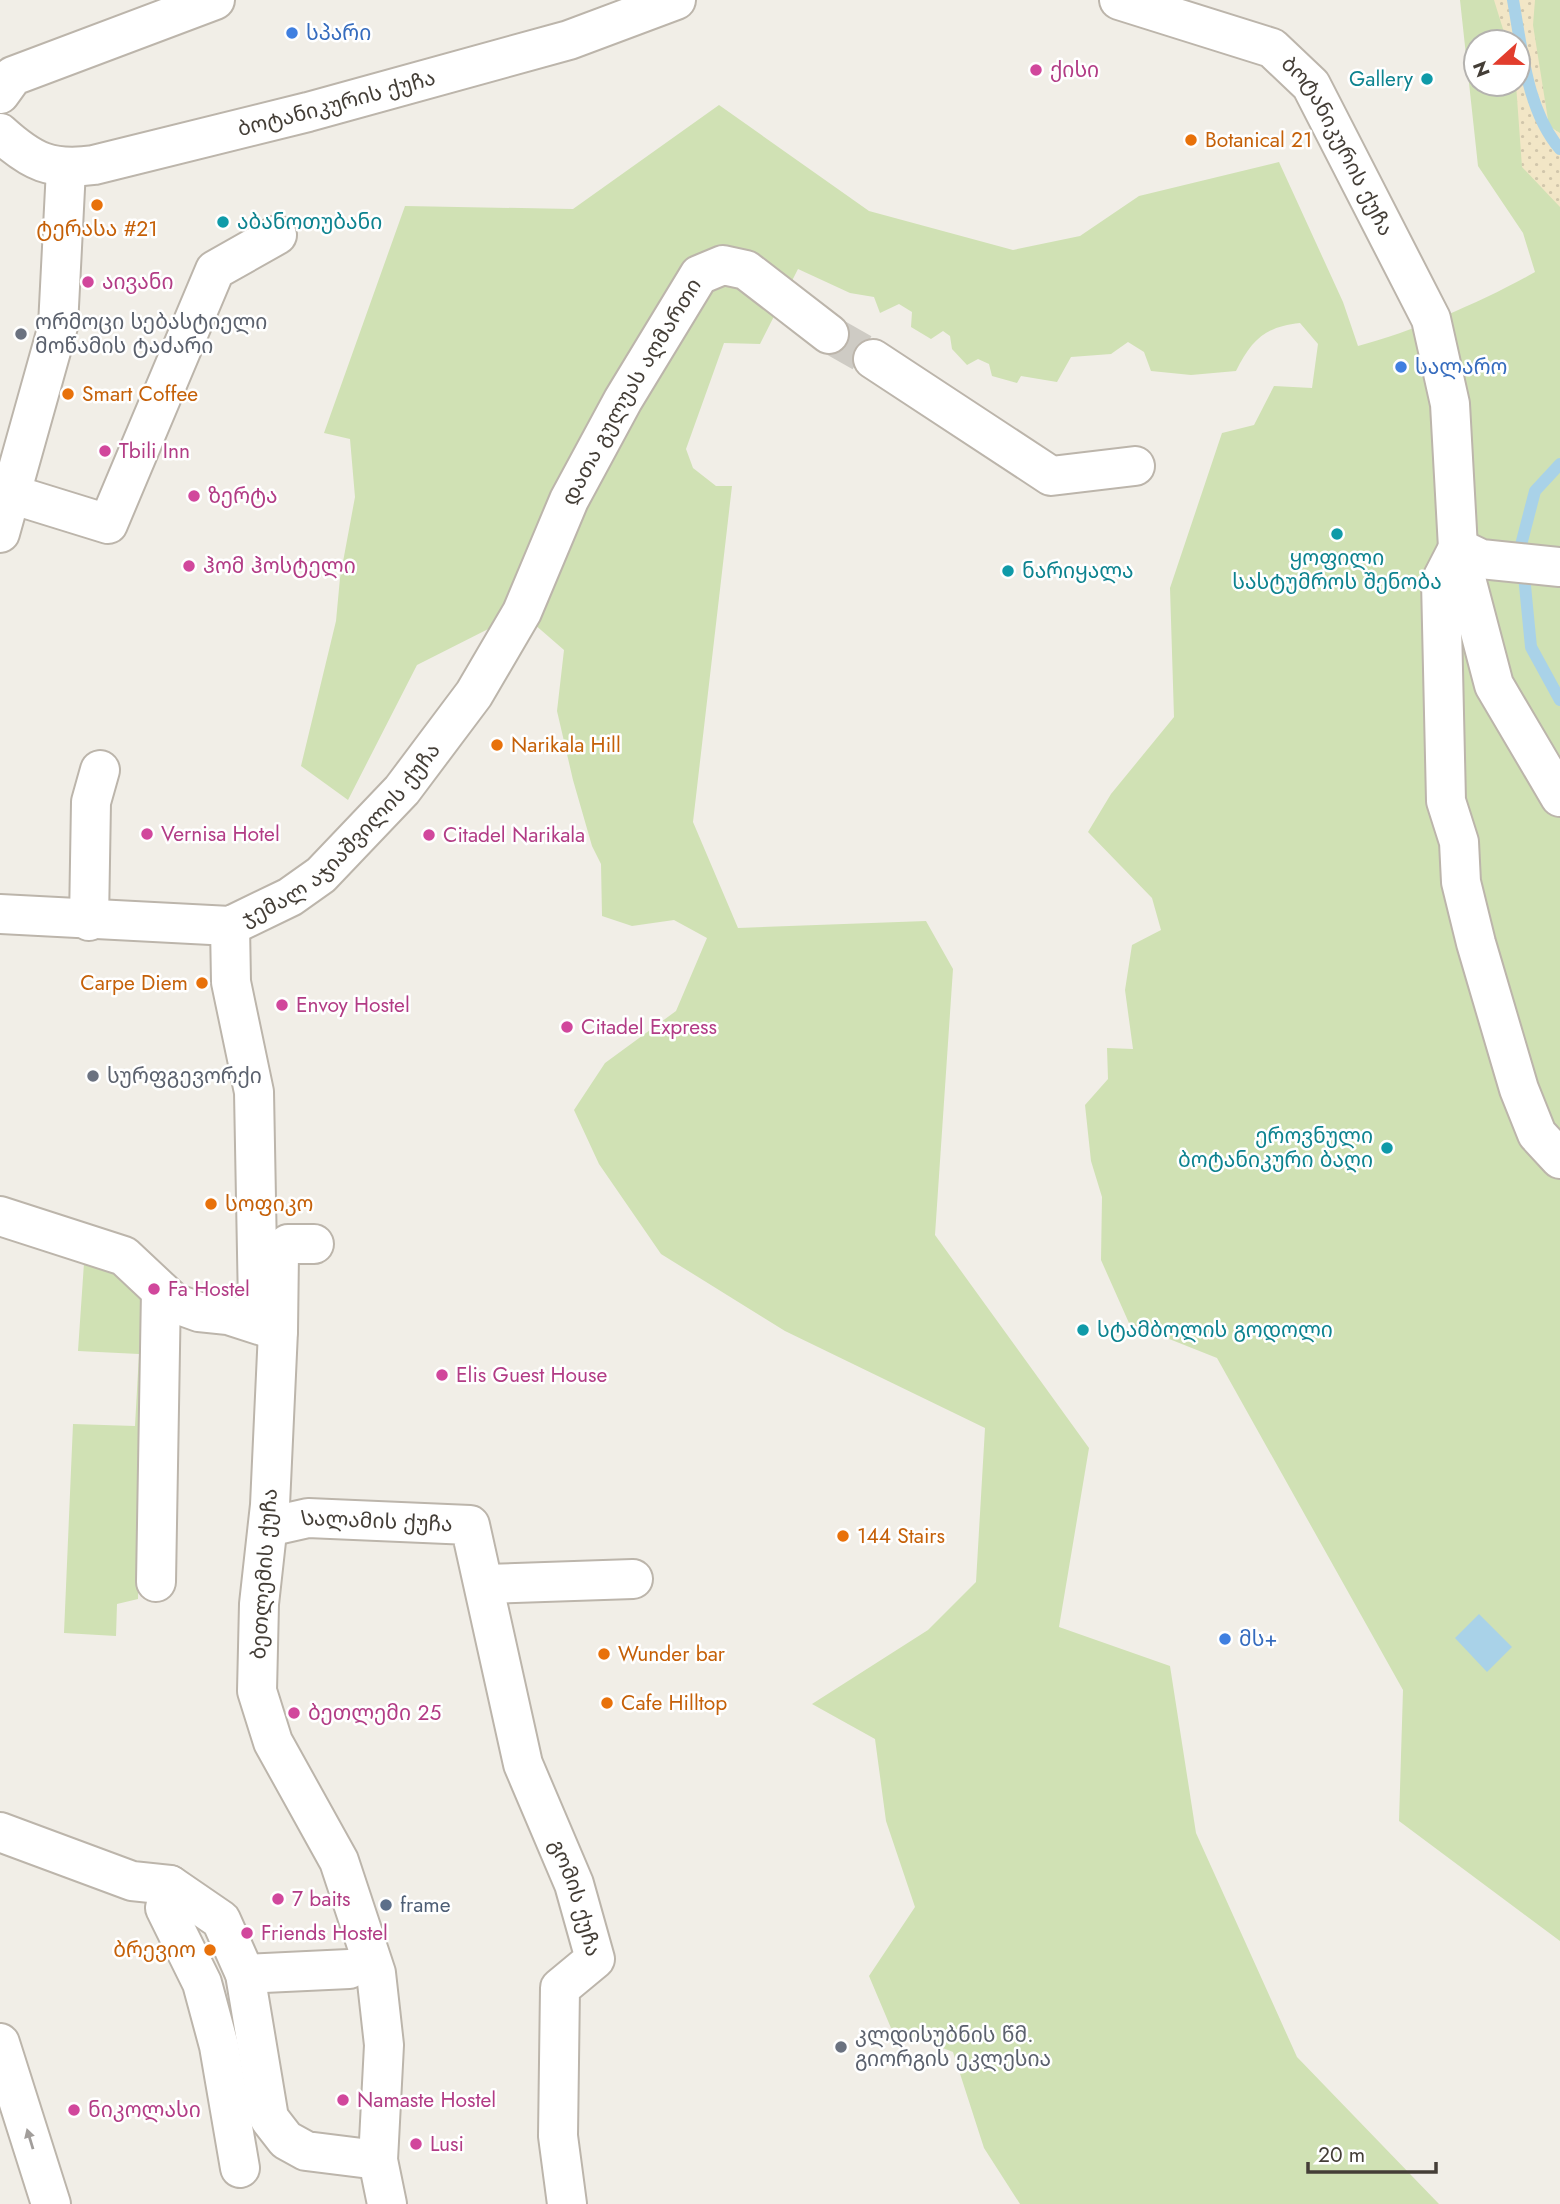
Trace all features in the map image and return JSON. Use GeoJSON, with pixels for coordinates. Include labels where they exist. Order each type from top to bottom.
{"type":"FeatureCollection","features":[{"type":"Feature","properties":{"kind":"street"},"geometry":{"type":"LineString","coordinates":[[0,94],[13,76],[215,0]]}},
{"type":"Feature","properties":{"kind":"street","name":"ბოტანიკურის ქუჩა"},"geometry":{"type":"LineString","coordinates":[[0,133],[33,159],[66,169],[94,165],[321,109],[569,40],[676,0]]}},
{"type":"Feature","properties":{"kind":"street","name":"ბოტანიკურის ქუჩა"},"geometry":{"type":"LineString","coordinates":[[1119,0],[1272,48],[1311,85],[1431,319],[1450,404],[1469,553],[1494,685],[1560,797]]}},
{"type":"Feature","properties":{"kind":"street"},"geometry":{"type":"LineString","coordinates":[[0,533],[58,326],[66,169]]}},
{"type":"Feature","properties":{"kind":"street"},"geometry":{"type":"LineString","coordinates":[[11,494],[114,525],[215,270],[277,235]]}},
{"type":"Feature","properties":{"kind":"street","name":"დათა გულუას აღმართი"},"geometry":{"type":"LineString","coordinates":[[522,612],[569,500],[623,400],[699,275],[723,265],[746,270],[829,334]]}},
{"type":"Feature","properties":{"kind":"street"},"geometry":{"type":"LineString","coordinates":[[873,359],[1051,476],[1135,466]]}},
{"type":"Feature","properties":{"kind":"street"},"geometry":{"type":"LineString","coordinates":[[1560,567],[1469,553],[1441,581],[1446,801],[1458,842],[1461,882],[1519,1089],[1537,1134],[1560,1159]]}},
{"type":"Feature","properties":{"kind":"street","name":"ჯემალ აჯიაშვილის ქუჩა"},"geometry":{"type":"LineString","coordinates":[[0,914],[230,926],[290,897],[321,875],[402,790],[474,694],[522,612]]}},
{"type":"Feature","properties":{"kind":"street"},"geometry":{"type":"LineString","coordinates":[[89,920],[91,802],[100,770]]}},
{"type":"Feature","properties":{"kind":"street"},"geometry":{"type":"LineString","coordinates":[[230,926],[231,982],[254,1092],[258,1306],[278,1331]]}},
{"type":"Feature","properties":{"kind":"street"},"geometry":{"type":"LineString","coordinates":[[0,1216],[124,1256],[174,1303],[199,1312],[228,1315],[278,1331]]}},
{"type":"Feature","properties":{"kind":"street","name":"ბეთლემის ქუჩა"},"geometry":{"type":"LineString","coordinates":[[314,1244],[288,1244],[279,1252],[278,1331],[268,1527],[259,1604],[257,1691],[273,1742],[339,1861],[376,1973],[384,2045],[378,2160],[387,2204]]}},
{"type":"Feature","properties":{"kind":"street"},"geometry":{"type":"LineString","coordinates":[[156,1582],[160,1291]]}},
{"type":"Feature","properties":{"kind":"street","name":"სალამის ქუჩა"},"geometry":{"type":"LineString","coordinates":[[268,1527],[308,1518],[470,1525],[485,1584]]}},
{"type":"Feature","properties":{"kind":"street"},"geometry":{"type":"LineString","coordinates":[[485,1584],[633,1579]]}},
{"type":"Feature","properties":{"kind":"street","name":"გომის ქუჩა"},"geometry":{"type":"LineString","coordinates":[[485,1584],[523,1764],[574,1884],[595,1958],[559,1988],[558,2136],[567,2204]]}},
{"type":"Feature","properties":{"kind":"street"},"geometry":{"type":"LineString","coordinates":[[0,1832],[132,1881],[170,1885],[221,1920],[245,1974],[269,2118],[286,2140],[306,2151],[378,2160]]}},
{"type":"Feature","properties":{"kind":"street"},"geometry":{"type":"LineString","coordinates":[[170,1885],[165,1908],[202,1983],[219,2046],[240,2168]]}},
{"type":"Feature","properties":{"kind":"street"},"geometry":{"type":"LineString","coordinates":[[245,1974],[349,1969]]}},
{"type":"Feature","properties":{"kind":"street"},"geometry":{"type":"LineString","coordinates":[[0,2043],[51,2204]]}},
{"type":"Feature","properties":{"kind":"green space"},"geometry":{"type":"Polygon","coordinates":[[[1460,0],[1560,0],[1560,1941],[1399,1821],[1403,1690],[1217,1358],[1129,1323],[1101,1260],[1102,1197],[1091,1161],[1085,1105],[1108,1079],[1107,1048],[1133,1049],[1125,990],[1132,945],[1161,930],[1152,898],[1088,832],[1111,794],[1174,717],[1170,588],[1222,433],[1254,425],[1274,386],[1312,388],[1318,344],[1300,323],[1288,325],[1260,337],[1236,371],[1191,375],[1151,371],[1144,352],[1128,342],[1111,354],[1071,357],[1057,382],[1021,376],[1017,383],[992,376],[989,364],[978,359],[967,365],[952,349],[950,336],[943,331],[931,339],[911,327],[912,312],[899,304],[880,313],[874,297],[850,293],[798,269],[760,344],[724,343],[686,449],[693,468],[716,486],[732,486],[693,822],[738,928],[926,921],[953,969],[935,1235],[1089,1448],[1059,1627],[1170,1666],[1196,1833],[1297,2057],[1439,2204],[1020,2204],[984,2148],[953,2052],[891,2028],[869,1976],[915,1907],[886,1821],[875,1739],[812,1704],[928,1630],[976,1582],[985,1428],[785,1331],[661,1254],[599,1164],[574,1110],[605,1063],[676,1011],[707,938],[674,920],[632,926],[602,916],[601,864],[592,846],[573,780],[557,711],[564,650],[526,617],[512,617],[417,665],[348,800],[301,766],[336,621],[340,578],[355,497],[350,439],[324,433],[405,206],[573,209],[719,105],[869,211],[1013,250],[1080,236],[1139,196],[1279,162],[1343,302],[1358,346],[1448,314],[1535,272],[1523,233],[1478,166],[1471,98],[1532,98],[1532,28],[1463,28],[1460,0]]]}},
{"type":"Feature","properties":{"kind":"green space"},"geometry":{"type":"Polygon","coordinates":[[[84,1263],[123,1270],[147,1296],[138,1599],[117,1604],[116,1636],[64,1633],[73,1424],[135,1426],[139,1354],[78,1351],[84,1263]]]}},
{"type":"Feature","properties":{"kind":"sand"},"geometry":{"type":"Polygon","coordinates":[[[1494,0],[1535,0],[1533,25],[1549,126],[1560,133],[1560,207],[1522,167],[1517,98],[1532,98],[1532,28],[1503,28],[1494,0]]]}},
{"type":"Feature","properties":{"kind":"water"},"geometry":{"type":"Polygon","coordinates":[[[1479,1614],[1512,1647],[1487,1672],[1455,1638],[1479,1614]]]}},
{"type":"Feature","properties":{"kind":"waterway"},"geometry":{"type":"LineString","coordinates":[[1513,0],[1527,79],[1540,117],[1560,149]]}},
{"type":"Feature","properties":{"kind":"waterway"},"geometry":{"type":"LineString","coordinates":[[1560,464],[1535,491],[1521,545],[1531,647],[1560,700]]}},
{"type":"Feature","properties":{"kind":"tunnel"},"geometry":{"type":"LineString","coordinates":[[829,334],[873,359]]}},
{"type":"Feature","properties":{"kind":"place","name":"სპარი"},"geometry":{"type":"Point","coordinates":[292,33]}},
{"type":"Feature","properties":{"kind":"place","name":"ქისი"},"geometry":{"type":"Point","coordinates":[1036,70]}},
{"type":"Feature","properties":{"kind":"place","name":"Gallery"},"geometry":{"type":"Point","coordinates":[1427,79]}},
{"type":"Feature","properties":{"kind":"place","name":"Botanical 21"},"geometry":{"type":"Point","coordinates":[1191,140]}},
{"type":"Feature","properties":{"kind":"place","name":"ტერასა #21"},"geometry":{"type":"Point","coordinates":[97,205]}},
{"type":"Feature","properties":{"kind":"place","name":"აბანოთუბანი"},"geometry":{"type":"Point","coordinates":[223,222]}},
{"type":"Feature","properties":{"kind":"place","name":"აივანი"},"geometry":{"type":"Point","coordinates":[88,282]}},
{"type":"Feature","properties":{"kind":"place","name":"ორმოცი სებასტიელი მოწამის ტაძარი"},"geometry":{"type":"Point","coordinates":[21,334]}},
{"type":"Feature","properties":{"kind":"place","name":"სალარო"},"geometry":{"type":"Point","coordinates":[1401,367]}},
{"type":"Feature","properties":{"kind":"place","name":"Smart Coffee"},"geometry":{"type":"Point","coordinates":[68,394]}},
{"type":"Feature","properties":{"kind":"place","name":"Tbili Inn"},"geometry":{"type":"Point","coordinates":[105,451]}},
{"type":"Feature","properties":{"kind":"place","name":"ზერტა"},"geometry":{"type":"Point","coordinates":[194,496]}},
{"type":"Feature","properties":{"kind":"place","name":"ყოფილი სასტუმროს შენობა"},"geometry":{"type":"Point","coordinates":[1337,534]}},
{"type":"Feature","properties":{"kind":"place","name":"ჰომ ჰოსტელი"},"geometry":{"type":"Point","coordinates":[189,566]}},
{"type":"Feature","properties":{"kind":"place","name":"ნარიყალა"},"geometry":{"type":"Point","coordinates":[1008,571]}},
{"type":"Feature","properties":{"kind":"place","name":"Narikala Hill"},"geometry":{"type":"Point","coordinates":[497,745]}},
{"type":"Feature","properties":{"kind":"place","name":"Vernisa Hotel"},"geometry":{"type":"Point","coordinates":[147,834]}},
{"type":"Feature","properties":{"kind":"place","name":"Citadel Narikala"},"geometry":{"type":"Point","coordinates":[429,835]}},
{"type":"Feature","properties":{"kind":"place","name":"Carpe Diem"},"geometry":{"type":"Point","coordinates":[202,983]}},
{"type":"Feature","properties":{"kind":"place","name":"Envoy Hostel"},"geometry":{"type":"Point","coordinates":[282,1005]}},
{"type":"Feature","properties":{"kind":"place","name":"Citadel Express"},"geometry":{"type":"Point","coordinates":[567,1027]}},
{"type":"Feature","properties":{"kind":"place","name":"სურფგევორქი"},"geometry":{"type":"Point","coordinates":[93,1076]}},
{"type":"Feature","properties":{"kind":"place","name":"ეროვნული ბოტანიკური ბაღი"},"geometry":{"type":"Point","coordinates":[1387,1148]}},
{"type":"Feature","properties":{"kind":"place","name":"სოფიკო"},"geometry":{"type":"Point","coordinates":[211,1204]}},
{"type":"Feature","properties":{"kind":"place","name":"Fa Hostel"},"geometry":{"type":"Point","coordinates":[154,1289]}},
{"type":"Feature","properties":{"kind":"place","name":"სტამბოლის გოდოლი"},"geometry":{"type":"Point","coordinates":[1083,1330]}},
{"type":"Feature","properties":{"kind":"place","name":"Elis Guest House"},"geometry":{"type":"Point","coordinates":[442,1375]}},
{"type":"Feature","properties":{"kind":"place","name":"144 Stairs"},"geometry":{"type":"Point","coordinates":[843,1536]}},
{"type":"Feature","properties":{"kind":"place","name":"მს+"},"geometry":{"type":"Point","coordinates":[1225,1639]}},
{"type":"Feature","properties":{"kind":"place","name":"Wunder bar"},"geometry":{"type":"Point","coordinates":[604,1654]}},
{"type":"Feature","properties":{"kind":"place","name":"Cafe Hilltop"},"geometry":{"type":"Point","coordinates":[607,1703]}},
{"type":"Feature","properties":{"kind":"place","name":"ბეთლემი 25"},"geometry":{"type":"Point","coordinates":[294,1713]}},
{"type":"Feature","properties":{"kind":"place","name":"7 baits"},"geometry":{"type":"Point","coordinates":[278,1899]}},
{"type":"Feature","properties":{"kind":"place","name":"frame"},"geometry":{"type":"Point","coordinates":[386,1905]}},
{"type":"Feature","properties":{"kind":"place","name":"Friends Hostel"},"geometry":{"type":"Point","coordinates":[247,1933]}},
{"type":"Feature","properties":{"kind":"place","name":"ბრევიო"},"geometry":{"type":"Point","coordinates":[210,1950]}},
{"type":"Feature","properties":{"kind":"place","name":"კლდისუბნის წმ. გიორგის ეკლესია"},"geometry":{"type":"Point","coordinates":[841,2047]}},
{"type":"Feature","properties":{"kind":"place","name":"Namaste Hostel"},"geometry":{"type":"Point","coordinates":[343,2100]}},
{"type":"Feature","properties":{"kind":"place","name":"ნიკოლასი"},"geometry":{"type":"Point","coordinates":[74,2110]}},
{"type":"Feature","properties":{"kind":"place","name":"Lusi"},"geometry":{"type":"Point","coordinates":[416,2144]}}]}
